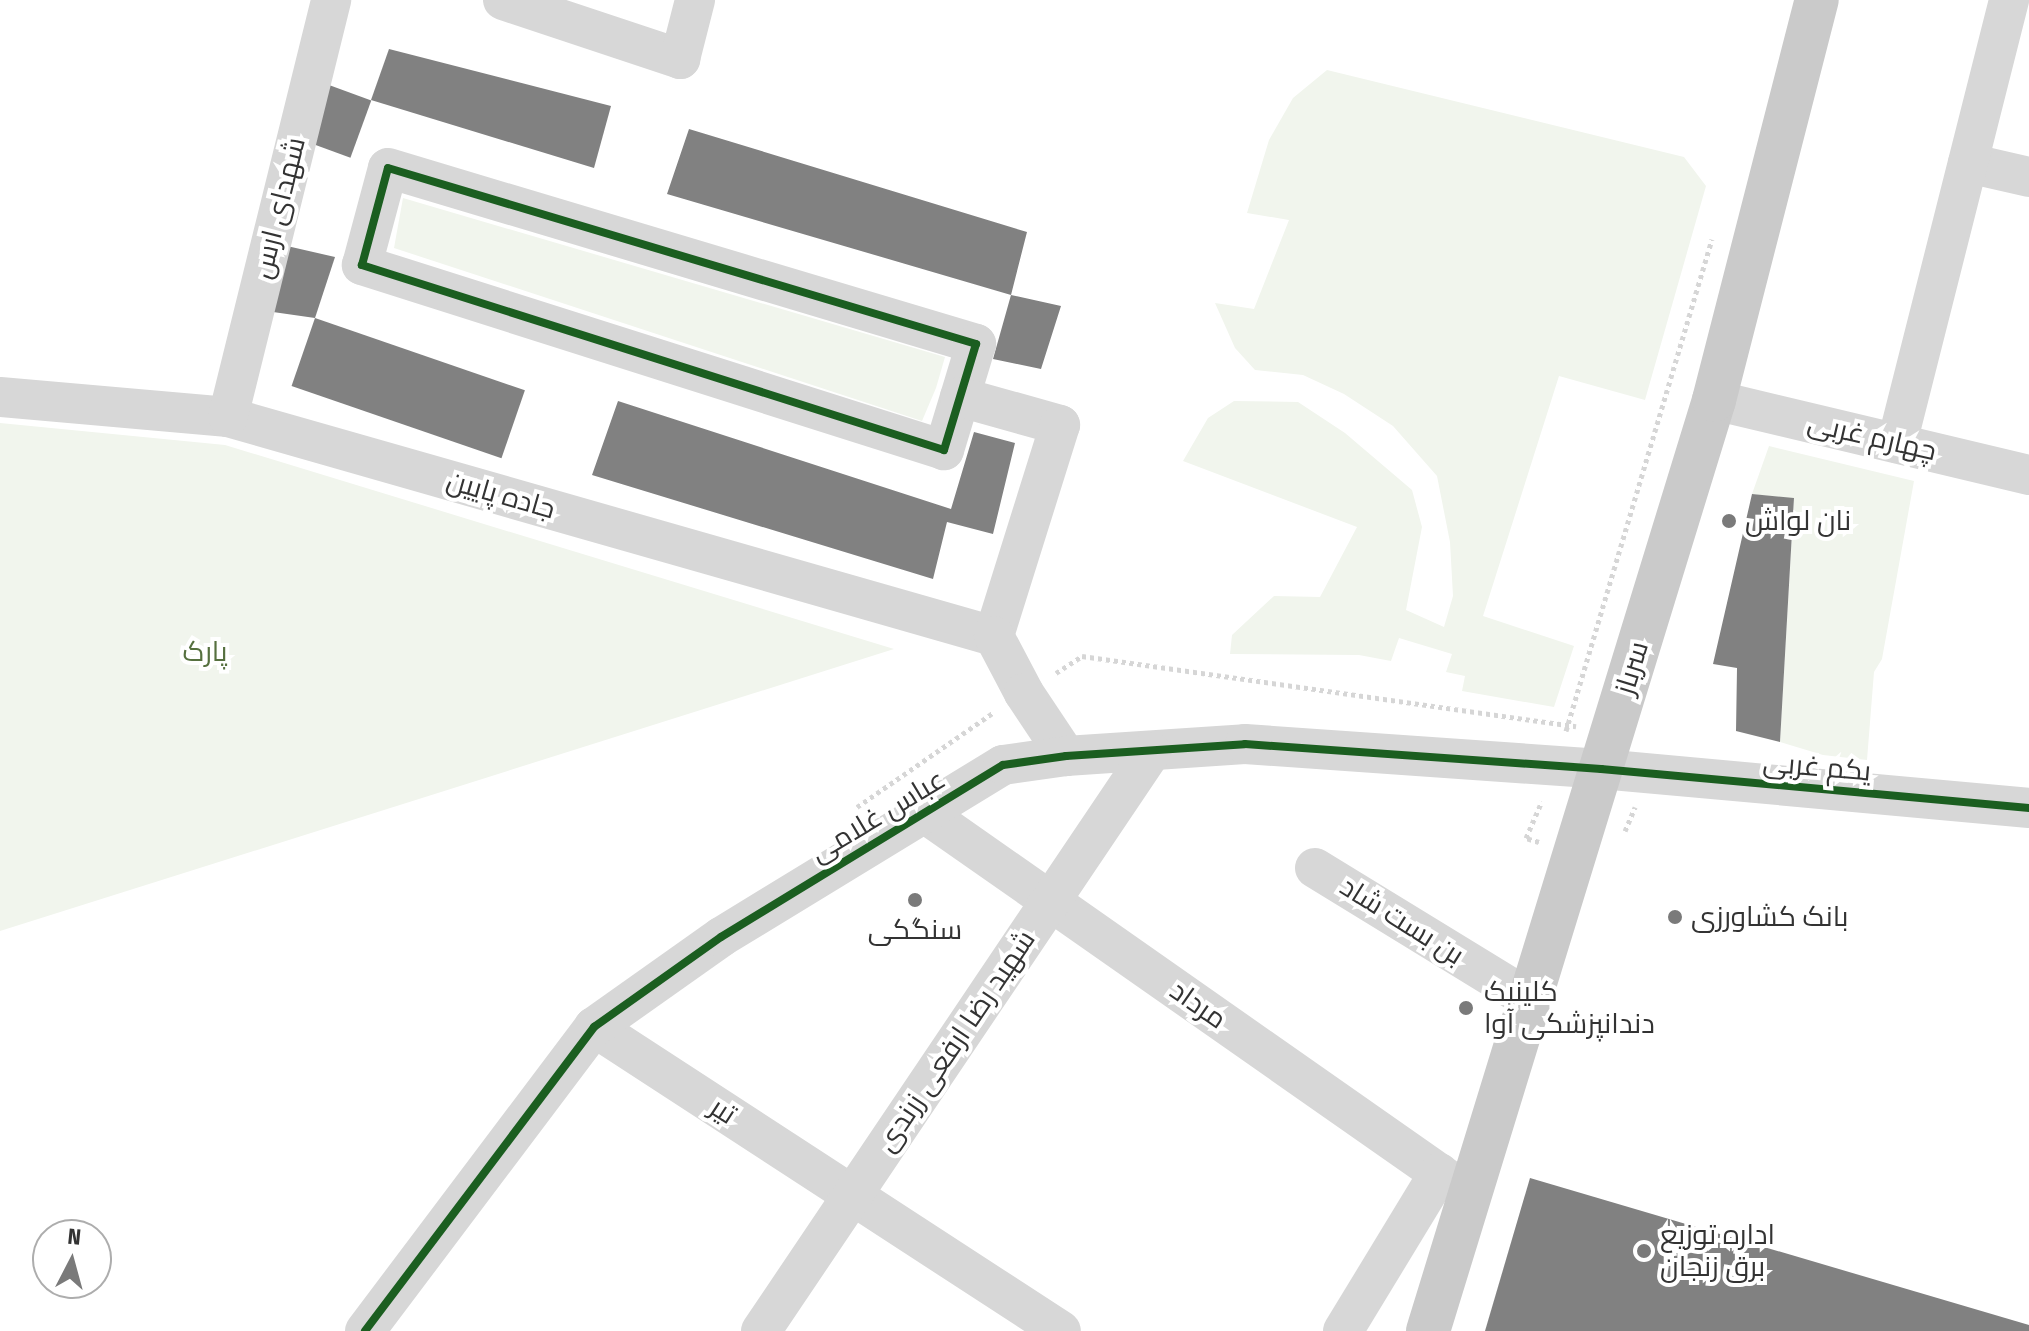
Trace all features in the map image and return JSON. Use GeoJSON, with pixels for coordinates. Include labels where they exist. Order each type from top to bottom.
{"type":"FeatureCollection","features":[{"type":"Feature","properties":{"kind":"main road","name":"سرباز"},"geometry":{"type":"LineString","coordinates":[[1428,1331],[1454,1184],[1530,1000],[1601,769],[1714,400],[1817,0]]}},
{"type":"Feature","properties":{"kind":"street","name":"شهدای ارس"},"geometry":{"type":"LineString","coordinates":[[228,417],[331,0]]}},
{"type":"Feature","properties":{"kind":"street"},"geometry":{"type":"LineString","coordinates":[[503,0],[680,59],[695,0]]}},
{"type":"Feature","properties":{"kind":"street"},"geometry":{"type":"LineString","coordinates":[[1897,443],[2009,0]]}},
{"type":"Feature","properties":{"kind":"street"},"geometry":{"type":"LineString","coordinates":[[1968,163],[2029,177]]}},
{"type":"Feature","properties":{"kind":"street"},"geometry":{"type":"LineString","coordinates":[[388,168],[976,344],[960,397],[944,450],[362,265],[388,168]]}},
{"type":"Feature","properties":{"kind":"street","name":"جاده پایین"},"geometry":{"type":"LineString","coordinates":[[0,397],[228,417],[994,636]]}},
{"type":"Feature","properties":{"kind":"street"},"geometry":{"type":"LineString","coordinates":[[960,397],[1060,425],[994,636],[1024,693],[1066,756]]}},
{"type":"Feature","properties":{"kind":"street","name":"چهارم غربی"},"geometry":{"type":"LineString","coordinates":[[1714,400],[2029,475]]}},
{"type":"Feature","properties":{"kind":"street","name":"عباس غلامی"},"geometry":{"type":"LineString","coordinates":[[379,1327],[594,1027],[721,937],[1003,765],[1066,756],[1245,744],[1601,769]]}},
{"type":"Feature","properties":{"kind":"street","name":"شهید رضا ارفعی زرندی"},"geometry":{"type":"LineString","coordinates":[[761,1331],[1151,752]]}},
{"type":"Feature","properties":{"kind":"street","name":"یکم غربی"},"geometry":{"type":"LineString","coordinates":[[1601,769],[2029,808]]}},
{"type":"Feature","properties":{"kind":"street","name":"مرداد"},"geometry":{"type":"LineString","coordinates":[[926,814],[1454,1184]]}},
{"type":"Feature","properties":{"kind":"street","name":"بن بست شاد"},"geometry":{"type":"LineString","coordinates":[[1315,868],[1530,1000]]}},
{"type":"Feature","properties":{"kind":"street","name":"تیر"},"geometry":{"type":"LineString","coordinates":[[594,1027],[1061,1331]]}},
{"type":"Feature","properties":{"kind":"street"},"geometry":{"type":"LineString","coordinates":[[1343,1331],[1454,1184]]}},
{"type":"Feature","properties":{"kind":"path"},"geometry":{"type":"LineString","coordinates":[[1567,726],[1716,224]]}},
{"type":"Feature","properties":{"kind":"green space"},"geometry":{"type":"Polygon","coordinates":[[[1327,70],[1684,157],[1706,186],[1645,400],[1559,376],[1483,616],[1574,646],[1554,707],[1462,691],[1465,676],[1446,672],[1452,654],[1399,638],[1391,661],[1359,655],[1230,654],[1232,635],[1274,596],[1320,597],[1357,527],[1183,461],[1208,418],[1234,401],[1298,402],[1345,433],[1412,490],[1422,527],[1406,610],[1444,627],[1453,596],[1450,542],[1437,476],[1393,426],[1344,394],[1303,375],[1255,370],[1235,348],[1215,303],[1254,309],[1289,220],[1247,213],[1269,140],[1293,98],[1327,70]]]}},
{"type":"Feature","properties":{"kind":"green space"},"geometry":{"type":"Polygon","coordinates":[[[403,198],[945,357],[936,388],[922,421],[394,248],[403,198]]]}},
{"type":"Feature","properties":{"kind":"green space","name":"پارک"},"geometry":{"type":"Polygon","coordinates":[[[0,423],[225,445],[894,649],[0,931],[0,423]]]}},
{"type":"Feature","properties":{"kind":"green space"},"geometry":{"type":"Polygon","coordinates":[[[1769,446],[1914,481],[1882,659],[1874,672],[1867,760],[1823,755],[1780,742],[1794,499],[1752,494],[1769,446]]]}},
{"type":"Feature","properties":{"kind":"building"},"geometry":{"type":"Polygon","coordinates":[[[389,49],[611,106],[594,168],[371,100],[389,49]]]}},
{"type":"Feature","properties":{"kind":"building"},"geometry":{"type":"Polygon","coordinates":[[[329,85],[371,100],[350,158],[308,142],[329,85]]]}},
{"type":"Feature","properties":{"kind":"building"},"geometry":{"type":"Polygon","coordinates":[[[689,129],[1027,232],[1011,295],[667,194],[689,129]]]}},
{"type":"Feature","properties":{"kind":"building"},"geometry":{"type":"Polygon","coordinates":[[[287,246],[335,257],[315,318],[266,311],[287,246]]]}},
{"type":"Feature","properties":{"kind":"building"},"geometry":{"type":"Polygon","coordinates":[[[1011,295],[1061,306],[1041,369],[993,359],[1011,295]]]}},
{"type":"Feature","properties":{"kind":"building"},"geometry":{"type":"Polygon","coordinates":[[[315,318],[525,390],[501,458],[292,386],[315,318]]]}},
{"type":"Feature","properties":{"kind":"building"},"geometry":{"type":"Polygon","coordinates":[[[618,401],[951,509],[974,432],[1015,443],[993,534],[947,522],[933,579],[592,475],[618,401]]]}},
{"type":"Feature","properties":{"kind":"building"},"geometry":{"type":"Polygon","coordinates":[[[1752,494],[1794,498],[1780,742],[1736,731],[1737,668],[1713,664],[1752,494]]]}},
{"type":"Feature","properties":{"kind":"building","name":"اداره توزیع برق زنجان"},"geometry":{"type":"Polygon","coordinates":[[[1530,1178],[2029,1325],[2029,1331],[1485,1331],[1530,1178]]]}},
{"type":"Feature","properties":{"kind":"cycle path"},"geometry":{"type":"LineString","coordinates":[[388,168],[976,344],[944,450],[362,265],[388,168]]}},
{"type":"Feature","properties":{"kind":"cycle path"},"geometry":{"type":"LineString","coordinates":[[365,1331],[594,1027],[721,937],[1003,765],[1066,756],[1245,744],[1601,769],[2029,808]]}},
{"type":"Feature","properties":{"kind":"place","name":"نان لواش"},"geometry":{"type":"Point","coordinates":[1729,521]}},
{"type":"Feature","properties":{"kind":"place","name":"سنگکی"},"geometry":{"type":"Point","coordinates":[915,900]}},
{"type":"Feature","properties":{"kind":"place","name":"بانک کشاورزی"},"geometry":{"type":"Point","coordinates":[1675,917]}},
{"type":"Feature","properties":{"kind":"place","name":"کلینیک دندانپزشکی آوا"},"geometry":{"type":"Point","coordinates":[1466,1008]}},
{"type":"Feature","properties":{"kind":"place","name":"اداره توزیع برق زنجان"},"geometry":{"type":"Point","coordinates":[1644,1251]}}]}
